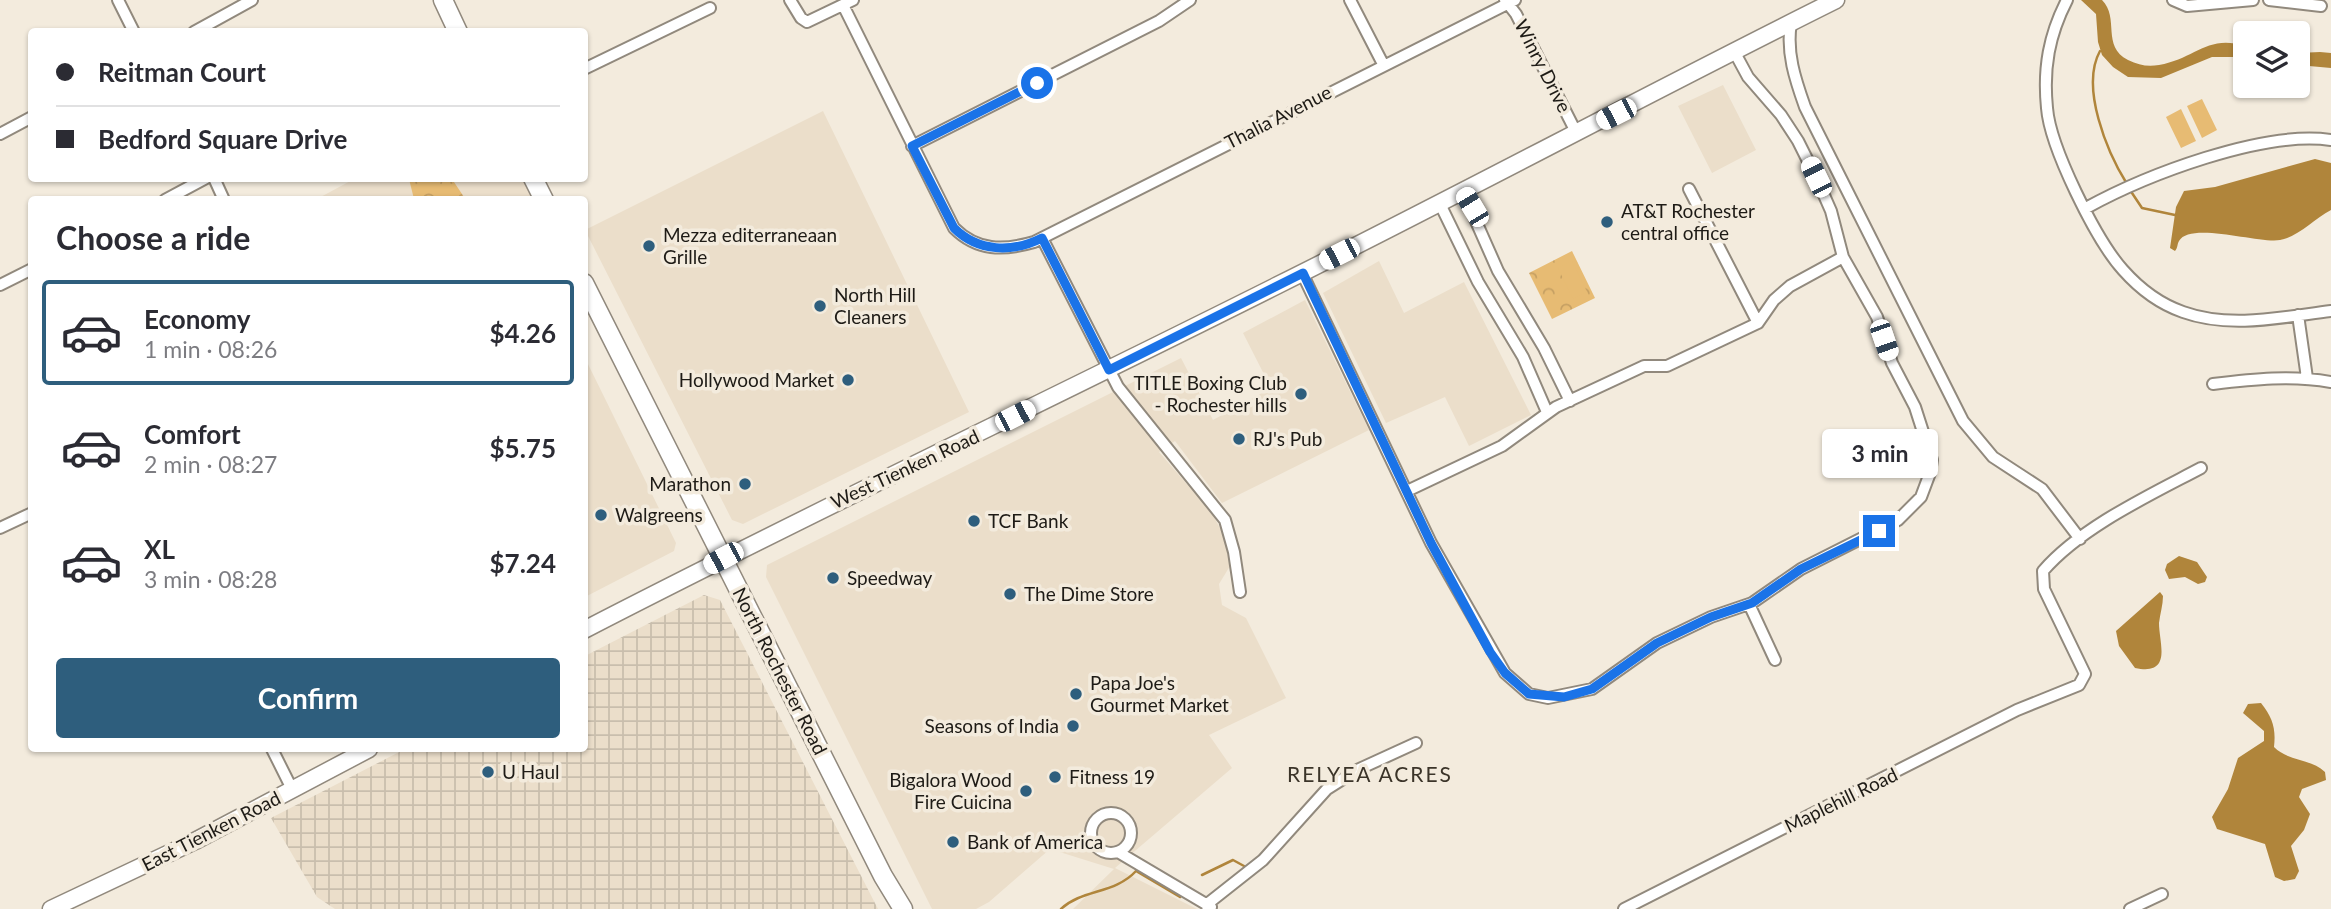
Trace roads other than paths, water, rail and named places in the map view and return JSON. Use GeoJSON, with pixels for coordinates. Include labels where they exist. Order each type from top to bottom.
{"type":"FeatureCollection","features":[{"type":"Feature","properties":{"kind":"main road"},"geometry":{"type":"LineString","coordinates":[[443,0],[456,28]]}},
{"type":"Feature","properties":{"kind":"main road","name":"West Tienken Road"},"geometry":{"type":"LineString","coordinates":[[723,558],[1109,370],[1440,204],[1735,53],[1791,23],[1823,2]]}},
{"type":"Feature","properties":{"kind":"main road","name":"North Rochester Road"},"geometry":{"type":"LineString","coordinates":[[588,291],[883,876],[903,909]]}},
{"type":"Feature","properties":{"kind":"main road"},"geometry":{"type":"LineString","coordinates":[[588,628],[723,558]]}},
{"type":"Feature","properties":{"kind":"main road","name":"East Tienken Road"},"geometry":{"type":"LineString","coordinates":[[51,909],[293,791],[364,752]]}},
{"type":"Feature","properties":{"kind":"street"},"geometry":{"type":"LineString","coordinates":[[118,0],[132,28]]}},
{"type":"Feature","properties":{"kind":"street"},"geometry":{"type":"LineString","coordinates":[[201,28],[253,0]]}},
{"type":"Feature","properties":{"kind":"street"},"geometry":{"type":"LineString","coordinates":[[790,0],[801,18],[807,22],[848,3]]}},
{"type":"Feature","properties":{"kind":"street"},"geometry":{"type":"LineString","coordinates":[[912,146],[1128,37],[1189,0]]}},
{"type":"Feature","properties":{"kind":"street"},"geometry":{"type":"LineString","coordinates":[[1350,0],[1383,64]]}},
{"type":"Feature","properties":{"kind":"street"},"geometry":{"type":"LineString","coordinates":[[2067,0],[2050,35],[2045,86],[2047,110],[2061,162],[2110,253],[2123,270],[2147,292],[2183,312],[2233,321],[2331,311]]}},
{"type":"Feature","properties":{"kind":"street"},"geometry":{"type":"LineString","coordinates":[[2173,0],[2187,6],[2253,0]]}},
{"type":"Feature","properties":{"kind":"street"},"geometry":{"type":"LineString","coordinates":[[2269,0],[2322,6]]}},
{"type":"Feature","properties":{"kind":"street","name":"Thalia Avenue"},"geometry":{"type":"LineString","coordinates":[[848,3],[942,206],[964,238],[988,248],[1004,248],[1042,238],[1509,1]]}},
{"type":"Feature","properties":{"kind":"street","name":"Winry Drive"},"geometry":{"type":"LineString","coordinates":[[1509,1],[1577,134]]}},
{"type":"Feature","properties":{"kind":"street"},"geometry":{"type":"LineString","coordinates":[[588,67],[710,8]]}},
{"type":"Feature","properties":{"kind":"street"},"geometry":{"type":"LineString","coordinates":[[1791,23],[1787,41],[1792,68],[1805,107],[1963,421],[1993,457],[2042,489],[2080,539],[2140,500],[2201,467]]}},
{"type":"Feature","properties":{"kind":"street"},"geometry":{"type":"LineString","coordinates":[[1303,273],[1431,543],[1490,652],[1505,673],[1529,694],[1564,697],[1592,689],[1657,643],[1711,617],[1749,604],[1838,548],[1898,520],[1921,497],[1930,474],[1932,460],[1915,407],[1892,363],[1877,317],[1843,257],[1831,211],[1798,141],[1748,77],[1735,53]]}},
{"type":"Feature","properties":{"kind":"street"},"geometry":{"type":"LineString","coordinates":[[0,134],[28,119]]}},
{"type":"Feature","properties":{"kind":"street"},"geometry":{"type":"LineString","coordinates":[[2086,208],[2135,184],[2197,160],[2250,146],[2317,138],[2331,140]]}},
{"type":"Feature","properties":{"kind":"street"},"geometry":{"type":"LineString","coordinates":[[172,196],[199,182]]}},
{"type":"Feature","properties":{"kind":"street"},"geometry":{"type":"LineString","coordinates":[[1689,189],[1758,323]]}},
{"type":"Feature","properties":{"kind":"street"},"geometry":{"type":"LineString","coordinates":[[1463,192],[1498,271],[1544,348],[1570,401]]}},
{"type":"Feature","properties":{"kind":"street"},"geometry":{"type":"LineString","coordinates":[[1440,204],[1478,282],[1523,357],[1547,412]]}},
{"type":"Feature","properties":{"kind":"street"},"geometry":{"type":"LineString","coordinates":[[1042,238],[1109,370],[1136,413],[1225,520],[1234,552],[1240,592]]}},
{"type":"Feature","properties":{"kind":"street"},"geometry":{"type":"LineString","coordinates":[[1407,491],[1502,446],[1547,412],[1644,366],[1667,366],[1758,323],[1774,300],[1790,286],[1843,257]]}},
{"type":"Feature","properties":{"kind":"street"},"geometry":{"type":"LineString","coordinates":[[0,285],[28,271]]}},
{"type":"Feature","properties":{"kind":"street"},"geometry":{"type":"LineString","coordinates":[[2298,315],[2307,378]]}},
{"type":"Feature","properties":{"kind":"street"},"geometry":{"type":"LineString","coordinates":[[2214,384],[2268,377],[2331,382]]}},
{"type":"Feature","properties":{"kind":"street"},"geometry":{"type":"LineString","coordinates":[[0,528],[28,515]]}},
{"type":"Feature","properties":{"kind":"street","name":"Maplehill Road"},"geometry":{"type":"LineString","coordinates":[[1624,909],[2017,710],[2079,685],[2085,674],[2044,589],[2043,570],[2058,553],[2080,539]]}},
{"type":"Feature","properties":{"kind":"street"},"geometry":{"type":"LineString","coordinates":[[1749,604],[1775,660]]}},
{"type":"Feature","properties":{"kind":"street"},"geometry":{"type":"LineString","coordinates":[[1137,862],[1129,842],[1130,828],[1122,817],[1110,814],[1094,822],[1090,833],[1094,845],[1105,853],[1118,852],[1137,862],[1210,907],[1262,860],[1328,789],[1357,770],[1416,744]]}},
{"type":"Feature","properties":{"kind":"street"},"geometry":{"type":"LineString","coordinates":[[274,752],[293,791]]}},
{"type":"Feature","properties":{"kind":"street"},"geometry":{"type":"LineString","coordinates":[[1118,852],[1129,842]]}},
{"type":"Feature","properties":{"kind":"street"},"geometry":{"type":"LineString","coordinates":[[2130,909],[2162,894]]}},
{"type":"Feature","properties":{"kind":"waterway"},"geometry":{"type":"LineString","coordinates":[[2100,51],[2093,82],[2094,100],[2104,137],[2127,184]]}},
{"type":"Feature","properties":{"kind":"waterway"},"geometry":{"type":"LineString","coordinates":[[2130,190],[2142,208],[2175,215]]}},
{"type":"Feature","properties":{"kind":"waterway"},"geometry":{"type":"LineString","coordinates":[[1202,875],[1233,860],[1244,866]]}},
{"type":"Feature","properties":{"kind":"waterway"},"geometry":{"type":"LineString","coordinates":[[1061,909],[1079,898],[1118,884],[1136,871],[1180,897]]}},
{"type":"Feature","properties":{"kind":"place","name":"AT&T Rochester central office"},"geometry":{"type":"Point","coordinates":[1607,222]}},
{"type":"Feature","properties":{"kind":"place","name":"Mezza editerraneaan Grille"},"geometry":{"type":"Point","coordinates":[649,246]}},
{"type":"Feature","properties":{"kind":"place","name":"North Hill Cleaners"},"geometry":{"type":"Point","coordinates":[820,306]}},
{"type":"Feature","properties":{"kind":"place","name":"Hollywood Market"},"geometry":{"type":"Point","coordinates":[848,380]}},
{"type":"Feature","properties":{"kind":"place","name":"TITLE Boxing Club - Rochester hills"},"geometry":{"type":"Point","coordinates":[1301,394]}},
{"type":"Feature","properties":{"kind":"place","name":"RJ's Pub"},"geometry":{"type":"Point","coordinates":[1239,439]}},
{"type":"Feature","properties":{"kind":"place","name":"Marathon"},"geometry":{"type":"Point","coordinates":[745,484]}},
{"type":"Feature","properties":{"kind":"place","name":"Walgreens"},"geometry":{"type":"Point","coordinates":[601,515]}},
{"type":"Feature","properties":{"kind":"place","name":"TCF Bank"},"geometry":{"type":"Point","coordinates":[974,521]}},
{"type":"Feature","properties":{"kind":"place","name":"Speedway"},"geometry":{"type":"Point","coordinates":[833,578]}},
{"type":"Feature","properties":{"kind":"place","name":"The Dime Store"},"geometry":{"type":"Point","coordinates":[1010,594]}},
{"type":"Feature","properties":{"kind":"place","name":"Papa Joe's Gourmet Market"},"geometry":{"type":"Point","coordinates":[1076,694]}},
{"type":"Feature","properties":{"kind":"place","name":"Seasons of India"},"geometry":{"type":"Point","coordinates":[1073,726]}},
{"type":"Feature","properties":{"kind":"place","name":"U Haul"},"geometry":{"type":"Point","coordinates":[488,772]}},
{"type":"Feature","properties":{"kind":"place","name":"Fitness 19"},"geometry":{"type":"Point","coordinates":[1055,777]}},
{"type":"Feature","properties":{"kind":"place","name":"Bigalora Wood Fire Cuicina"},"geometry":{"type":"Point","coordinates":[1026,791]}},
{"type":"Feature","properties":{"kind":"place","name":"Bank of America"},"geometry":{"type":"Point","coordinates":[953,842]}},
{"type":"Feature","properties":{"kind":"district","name":"RELYEA ACRES"},"geometry":{"type":"Point","coordinates":[1370,775]}}]}
